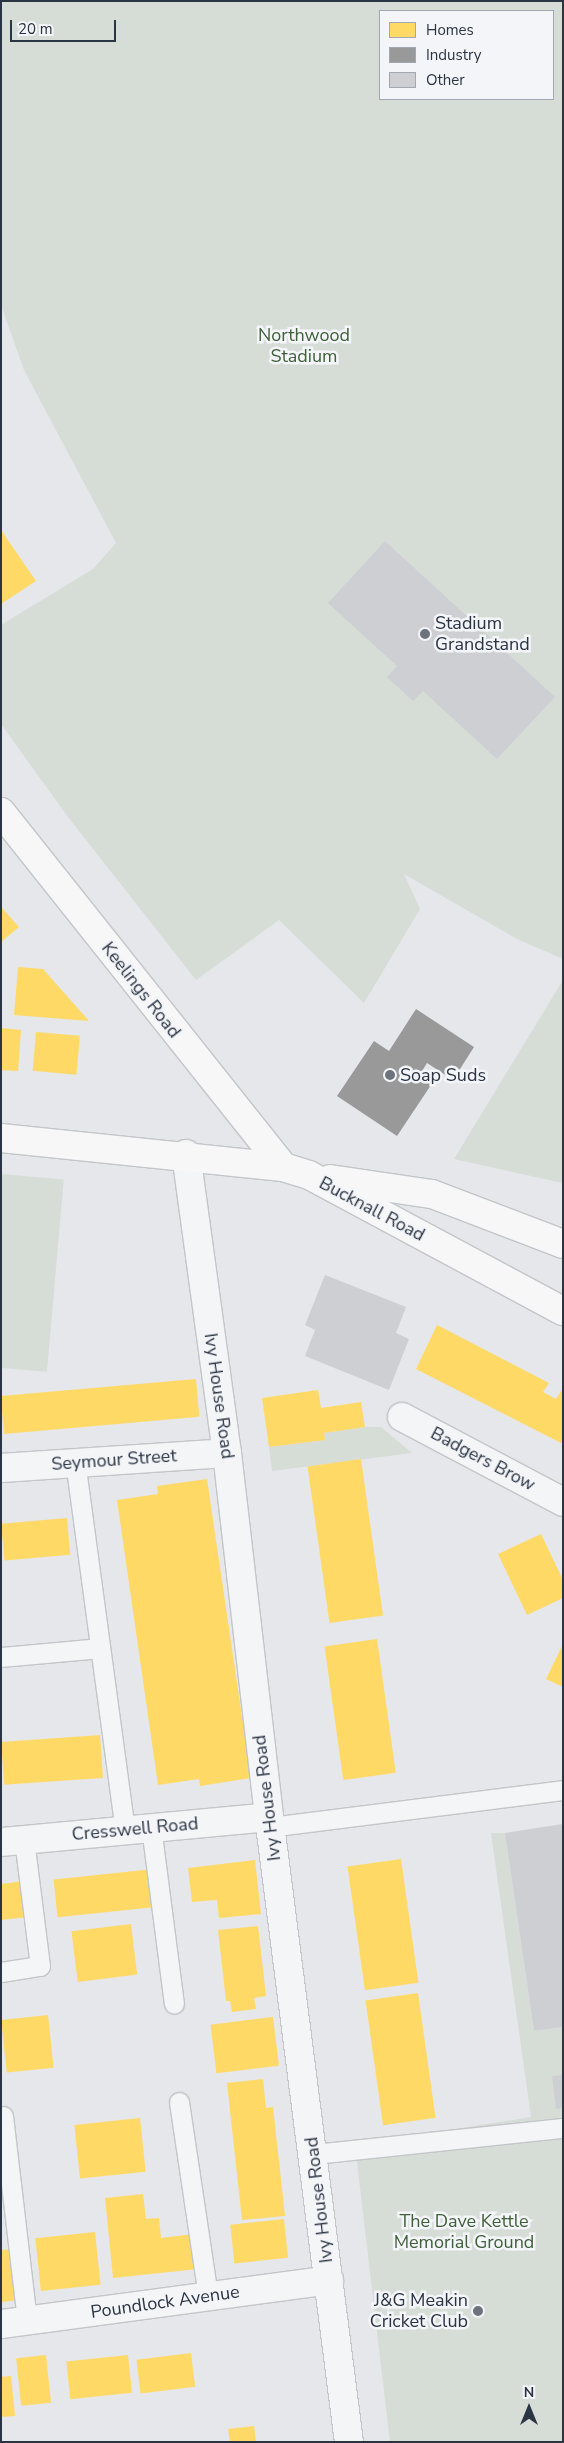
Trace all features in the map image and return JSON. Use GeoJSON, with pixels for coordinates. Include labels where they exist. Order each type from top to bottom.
{"type":"FeatureCollection","features":[{"type":"Feature","properties":{"kind":"main road","name":"Keelings Road"},"geometry":{"type":"LineString","coordinates":[[1,812],[283,1166]]}},
{"type":"Feature","properties":{"kind":"main road"},"geometry":{"type":"LineString","coordinates":[[1,1138],[186,1154],[283,1166],[309,1175]]}},
{"type":"Feature","properties":{"kind":"main road","name":"Bucknall Road"},"geometry":{"type":"LineString","coordinates":[[309,1175],[432,1194],[563,1244]]}},
{"type":"Feature","properties":{"kind":"main road","name":"Bucknall Road"},"geometry":{"type":"LineString","coordinates":[[309,1175],[563,1311]]}},
{"type":"Feature","properties":{"kind":"street","name":"Ivy House Road"},"geometry":{"type":"LineString","coordinates":[[186,1154],[227,1453],[270,1822],[314,2154],[349,2442]]}},
{"type":"Feature","properties":{"kind":"street","name":"Badgers Brow"},"geometry":{"type":"LineString","coordinates":[[402,1416],[563,1502]]}},
{"type":"Feature","properties":{"kind":"street","name":"Seymour Street"},"geometry":{"type":"LineString","coordinates":[[1,1468],[227,1453]]}},
{"type":"Feature","properties":{"kind":"street","name":"Cresswell Road"},"geometry":{"type":"LineString","coordinates":[[12,1841],[138,1828],[270,1822]]}},
{"type":"Feature","properties":{"kind":"street","name":"Poundlock Avenue"},"geometry":{"type":"LineString","coordinates":[[14,2323],[329,2280]]}},
{"type":"Feature","properties":{"kind":"lane"},"geometry":{"type":"LineString","coordinates":[[75,1462],[100,1648],[174,2004]]}},
{"type":"Feature","properties":{"kind":"lane"},"geometry":{"type":"LineString","coordinates":[[1,1657],[100,1648]]}},
{"type":"Feature","properties":{"kind":"lane"},"geometry":{"type":"LineString","coordinates":[[270,1822],[563,1790]]}},
{"type":"Feature","properties":{"kind":"lane"},"geometry":{"type":"LineString","coordinates":[[1,1972],[40,1966],[12,1841]]}},
{"type":"Feature","properties":{"kind":"lane"},"geometry":{"type":"LineString","coordinates":[[179,2102],[208,2297]]}},
{"type":"Feature","properties":{"kind":"lane"},"geometry":{"type":"LineString","coordinates":[[2,2116],[14,2323]]}},
{"type":"Feature","properties":{"kind":"lane"},"geometry":{"type":"LineString","coordinates":[[314,2154],[563,2128]]}},
{"type":"Feature","properties":{"kind":"green space","name":"Northwood Stadium"},"geometry":{"type":"Polygon","coordinates":[[[1,1],[563,1],[563,959],[517,939],[404,874],[420,909],[364,1003],[279,920],[196,980],[68,817],[1,724],[1,625],[93,569],[116,543],[24,370],[1,305],[1,1]]]}},
{"type":"Feature","properties":{"kind":"green space"},"geometry":{"type":"Polygon","coordinates":[[[563,980],[563,1183],[454,1159],[563,980]]]}},
{"type":"Feature","properties":{"kind":"green space"},"geometry":{"type":"Polygon","coordinates":[[[1,1174],[64,1179],[47,1372],[1,1368],[1,1174]]]}},
{"type":"Feature","properties":{"kind":"green space"},"geometry":{"type":"Polygon","coordinates":[[[365,1427],[381,1427],[412,1453],[272,1471],[269,1447],[325,1440],[324,1433],[365,1427]]]}},
{"type":"Feature","properties":{"kind":"green space","name":"J&G Meakin Cricket Club"},"geometry":{"type":"Polygon","coordinates":[[[491,1833],[505,1833],[534,2031],[563,2027],[563,2442],[390,2442],[355,2145],[531,2117],[491,1833]]]}},
{"type":"Feature","properties":{"kind":"building: Homes"},"geometry":{"type":"Polygon","coordinates":[[[1,530],[36,581],[1,604],[1,530]]]}},
{"type":"Feature","properties":{"kind":"building: Homes"},"geometry":{"type":"Polygon","coordinates":[[[1,907],[19,927],[1,942],[1,907]]]}},
{"type":"Feature","properties":{"kind":"building: Homes"},"geometry":{"type":"Polygon","coordinates":[[[18,967],[43,969],[89,1021],[14,1015],[18,967]]]}},
{"type":"Feature","properties":{"kind":"building: Homes"},"geometry":{"type":"Polygon","coordinates":[[[1,1028],[21,1030],[18,1071],[1,1070],[1,1028]]]}},
{"type":"Feature","properties":{"kind":"building: Homes"},"geometry":{"type":"Polygon","coordinates":[[[36,1032],[80,1036],[76,1075],[33,1071],[36,1032]]]}},
{"type":"Feature","properties":{"kind":"building: Homes"},"geometry":{"type":"Polygon","coordinates":[[[437,1325],[549,1383],[543,1392],[556,1399],[563,1388],[563,1444],[416,1369],[437,1325]]]}},
{"type":"Feature","properties":{"kind":"building: Homes"},"geometry":{"type":"Polygon","coordinates":[[[196,1379],[199,1417],[4,1434],[1,1396],[196,1379]]]}},
{"type":"Feature","properties":{"kind":"building: Homes"},"geometry":{"type":"Polygon","coordinates":[[[318,1390],[321,1408],[361,1402],[365,1427],[324,1433],[325,1440],[269,1447],[262,1398],[318,1390]]]}},
{"type":"Feature","properties":{"kind":"building: Homes"},"geometry":{"type":"Polygon","coordinates":[[[361,1459],[383,1615],[330,1623],[308,1467],[361,1459]]]}},
{"type":"Feature","properties":{"kind":"building: Homes"},"geometry":{"type":"Polygon","coordinates":[[[207,1479],[251,1778],[200,1786],[199,1779],[158,1785],[117,1500],[158,1494],[157,1486],[207,1479]]]}},
{"type":"Feature","properties":{"kind":"building: Homes"},"geometry":{"type":"Polygon","coordinates":[[[67,1518],[70,1555],[4,1561],[1,1524],[67,1518]]]}},
{"type":"Feature","properties":{"kind":"building: Homes"},"geometry":{"type":"Polygon","coordinates":[[[541,1534],[563,1580],[563,1598],[527,1615],[498,1554],[541,1534]]]}},
{"type":"Feature","properties":{"kind":"building: Homes"},"geometry":{"type":"Polygon","coordinates":[[[377,1639],[396,1773],[343,1780],[325,1646],[377,1639]]]}},
{"type":"Feature","properties":{"kind":"building: Homes"},"geometry":{"type":"Polygon","coordinates":[[[563,1644],[563,1687],[546,1679],[563,1644]]]}},
{"type":"Feature","properties":{"kind":"building: Homes"},"geometry":{"type":"Polygon","coordinates":[[[100,1735],[103,1778],[4,1785],[1,1742],[100,1735]]]}},
{"type":"Feature","properties":{"kind":"building: Homes"},"geometry":{"type":"Polygon","coordinates":[[[401,1859],[418,1983],[365,1990],[348,1867],[401,1859]]]}},
{"type":"Feature","properties":{"kind":"building: Homes"},"geometry":{"type":"Polygon","coordinates":[[[255,1860],[261,1914],[219,1918],[217,1900],[192,1902],[188,1868],[255,1860]]]}},
{"type":"Feature","properties":{"kind":"building: Homes"},"geometry":{"type":"Polygon","coordinates":[[[154,1869],[158,1907],[58,1917],[54,1880],[154,1869]]]}},
{"type":"Feature","properties":{"kind":"building: Homes"},"geometry":{"type":"Polygon","coordinates":[[[24,1881],[28,1917],[1,1920],[1,1884],[24,1881]]]}},
{"type":"Feature","properties":{"kind":"building: Homes"},"geometry":{"type":"Polygon","coordinates":[[[131,1924],[137,1975],[78,1982],[71,1931],[131,1924]]]}},
{"type":"Feature","properties":{"kind":"building: Homes"},"geometry":{"type":"Polygon","coordinates":[[[258,1926],[266,1996],[254,1998],[256,2009],[232,2012],[230,2001],[226,2001],[218,1930],[258,1926]]]}},
{"type":"Feature","properties":{"kind":"building: Homes"},"geometry":{"type":"Polygon","coordinates":[[[418,1993],[436,2118],[383,2125],[366,2000],[418,1993]]]}},
{"type":"Feature","properties":{"kind":"building: Homes"},"geometry":{"type":"Polygon","coordinates":[[[48,2015],[54,2068],[7,2073],[1,2020],[48,2015]]]}},
{"type":"Feature","properties":{"kind":"building: Homes"},"geometry":{"type":"Polygon","coordinates":[[[273,2017],[279,2066],[216,2073],[210,2025],[273,2017]]]}},
{"type":"Feature","properties":{"kind":"building: Homes"},"geometry":{"type":"Polygon","coordinates":[[[263,2079],[266,2108],[273,2107],[285,2216],[242,2220],[227,2083],[263,2079]]]}},
{"type":"Feature","properties":{"kind":"building: Homes"},"geometry":{"type":"Polygon","coordinates":[[[140,2118],[146,2172],[80,2179],[74,2125],[140,2118]]]}},
{"type":"Feature","properties":{"kind":"building: Homes"},"geometry":{"type":"Polygon","coordinates":[[[143,2194],[146,2219],[159,2218],[161,2238],[194,2234],[198,2269],[113,2278],[105,2198],[143,2194]]]}},
{"type":"Feature","properties":{"kind":"building: Homes"},"geometry":{"type":"Polygon","coordinates":[[[284,2219],[288,2258],[234,2263],[230,2225],[284,2219]]]}},
{"type":"Feature","properties":{"kind":"building: Homes"},"geometry":{"type":"Polygon","coordinates":[[[95,2232],[101,2285],[41,2291],[35,2238],[95,2232]]]}},
{"type":"Feature","properties":{"kind":"building: Homes"},"geometry":{"type":"Polygon","coordinates":[[[15,2249],[21,2300],[1,2302],[1,2250],[15,2249]]]}},
{"type":"Feature","properties":{"kind":"building: Homes"},"geometry":{"type":"Polygon","coordinates":[[[191,2353],[195,2387],[141,2393],[136,2360],[191,2353]]]}},
{"type":"Feature","properties":{"kind":"building: Homes"},"geometry":{"type":"Polygon","coordinates":[[[46,2355],[51,2403],[21,2406],[16,2358],[46,2355]]]}},
{"type":"Feature","properties":{"kind":"building: Homes"},"geometry":{"type":"Polygon","coordinates":[[[128,2355],[132,2393],[70,2399],[66,2361],[128,2355]]]}},
{"type":"Feature","properties":{"kind":"building: Homes"},"geometry":{"type":"Polygon","coordinates":[[[11,2376],[15,2416],[1,2417],[1,2377],[11,2376]]]}},
{"type":"Feature","properties":{"kind":"building: Homes"},"geometry":{"type":"Polygon","coordinates":[[[254,2426],[256,2442],[230,2442],[228,2429],[254,2426]]]}},
{"type":"Feature","properties":{"kind":"building: Industry","name":"Soap Suds"},"geometry":{"type":"Polygon","coordinates":[[[416,1009],[474,1047],[453,1080],[427,1063],[422,1071],[435,1079],[397,1136],[337,1096],[374,1041],[389,1051],[416,1009]]]}},
{"type":"Feature","properties":{"kind":"building: Other","name":"Stadium Grandstand"},"geometry":{"type":"Polygon","coordinates":[[[385,541],[555,697],[497,759],[423,691],[413,701],[387,677],[397,666],[328,603],[385,541]]]}},
{"type":"Feature","properties":{"kind":"building: Other"},"geometry":{"type":"Polygon","coordinates":[[[325,1275],[406,1307],[396,1333],[409,1339],[389,1390],[305,1356],[315,1330],[305,1325],[325,1275]]]}},
{"type":"Feature","properties":{"kind":"building: Other"},"geometry":{"type":"Polygon","coordinates":[[[563,1824],[563,2027],[534,2031],[505,1833],[563,1824]]]}},
{"type":"Feature","properties":{"kind":"building: Other"},"geometry":{"type":"Polygon","coordinates":[[[563,2075],[563,2108],[556,2109],[552,2076],[563,2075]]]}},
{"type":"Feature","properties":{"kind":"place","name":"Stadium Grandstand"},"geometry":{"type":"Point","coordinates":[425,634]}},
{"type":"Feature","properties":{"kind":"place","name":"Soap Suds"},"geometry":{"type":"Point","coordinates":[390,1075]}},
{"type":"Feature","properties":{"kind":"place","name":"J&G Meakin Cricket Club"},"geometry":{"type":"Point","coordinates":[478,2311]}},
{"type":"Feature","properties":{"kind":"park label","name":"The Dave Kettle Memorial Ground"},"geometry":{"type":"Point","coordinates":[464,2232]}}]}
